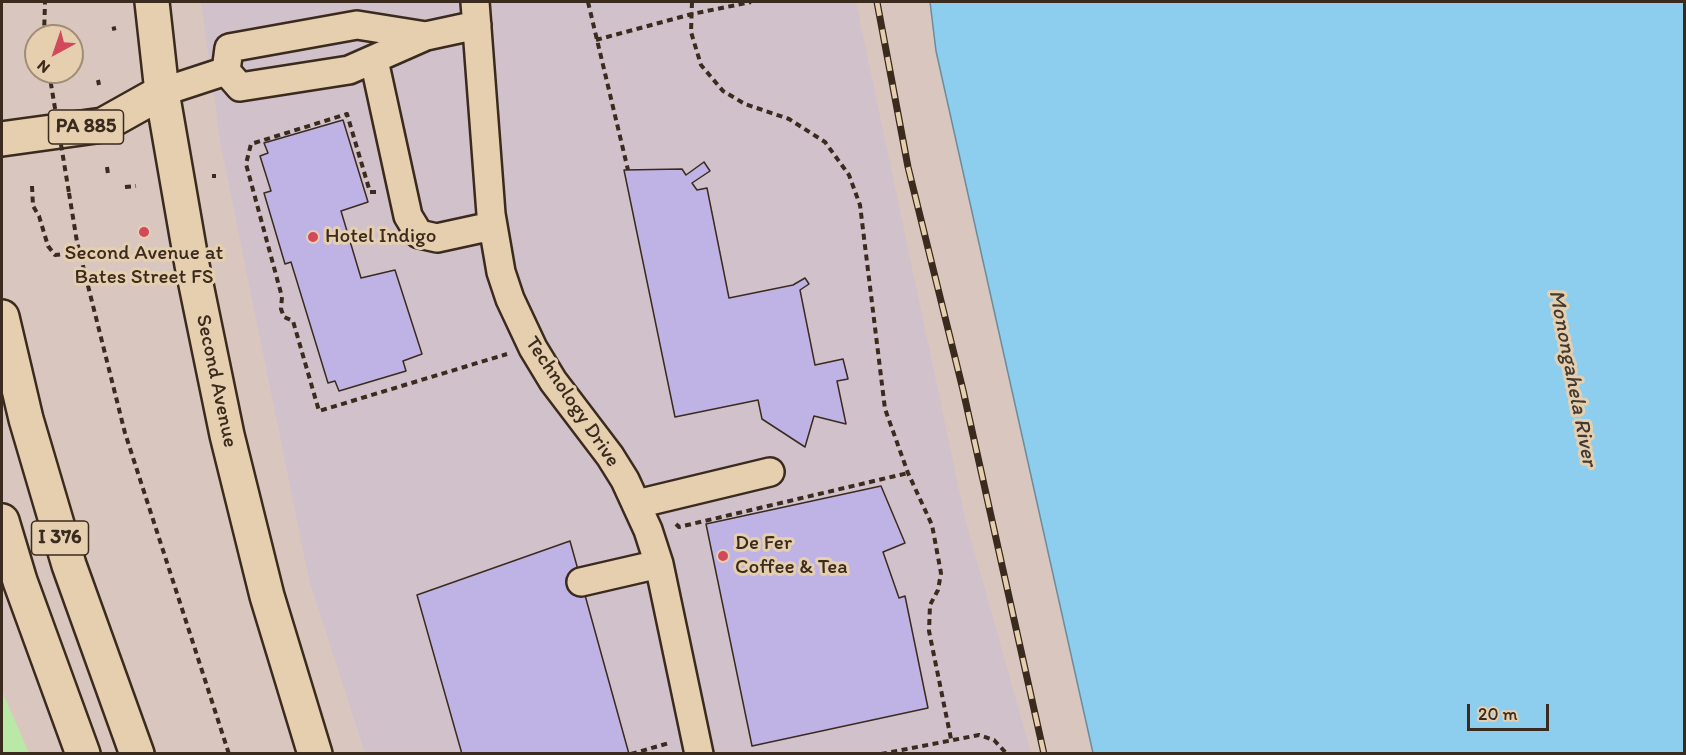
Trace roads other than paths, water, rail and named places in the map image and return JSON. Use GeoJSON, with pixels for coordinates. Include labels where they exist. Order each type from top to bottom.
{"type":"FeatureCollection","features":[{"type":"Feature","properties":{"kind":"main road","name":"Second Avenue"},"geometry":{"type":"LineString","coordinates":[[152,2],[162,92],[192,265],[226,435],[267,596],[315,753]]}},
{"type":"Feature","properties":{"kind":"main road","name":"PA 885"},"geometry":{"type":"LineString","coordinates":[[2,139],[103,125],[162,92]]}},
{"type":"Feature","properties":{"kind":"main road","name":"I 376"},"geometry":{"type":"LineString","coordinates":[[2,317],[26,419],[69,565],[138,753]]}},
{"type":"Feature","properties":{"kind":"main road","name":"I 376"},"geometry":{"type":"LineString","coordinates":[[2,521],[27,601],[82,753]]}},
{"type":"Feature","properties":{"kind":"street","name":"Technology Drive"},"geometry":{"type":"LineString","coordinates":[[426,36],[357,25],[229,48],[226,71],[240,87],[349,70],[374,60],[476,13],[492,226],[510,299],[533,348],[553,381],[610,456],[637,504],[659,564],[697,744]]}},
{"type":"Feature","properties":{"kind":"street"},"geometry":{"type":"LineString","coordinates":[[374,60],[408,216],[419,234],[437,238],[492,226]]}},
{"type":"Feature","properties":{"kind":"street"},"geometry":{"type":"LineString","coordinates":[[162,92],[226,71]]}},
{"type":"Feature","properties":{"kind":"street"},"geometry":{"type":"LineString","coordinates":[[637,504],[770,472]]}},
{"type":"Feature","properties":{"kind":"street"},"geometry":{"type":"LineString","coordinates":[[581,582],[659,564]]}},
{"type":"Feature","properties":{"kind":"water","name":"Monongahela River"},"geometry":{"type":"Polygon","coordinates":[[[930,2],[1684,2],[1684,753],[1093,753],[936,51],[930,2]]]}},
{"type":"Feature","properties":{"kind":"railway"},"geometry":{"type":"LineString","coordinates":[[877,2],[908,167],[963,390],[1044,754]]}},
{"type":"Feature","properties":{"kind":"place","name":"Second Avenue at Bates Street FS"},"geometry":{"type":"Point","coordinates":[144,232]}},
{"type":"Feature","properties":{"kind":"place","name":"Hotel Indigo"},"geometry":{"type":"Point","coordinates":[313,237]}},
{"type":"Feature","properties":{"kind":"place","name":"De Fer Coffee & Tea"},"geometry":{"type":"Point","coordinates":[723,556]}}]}
